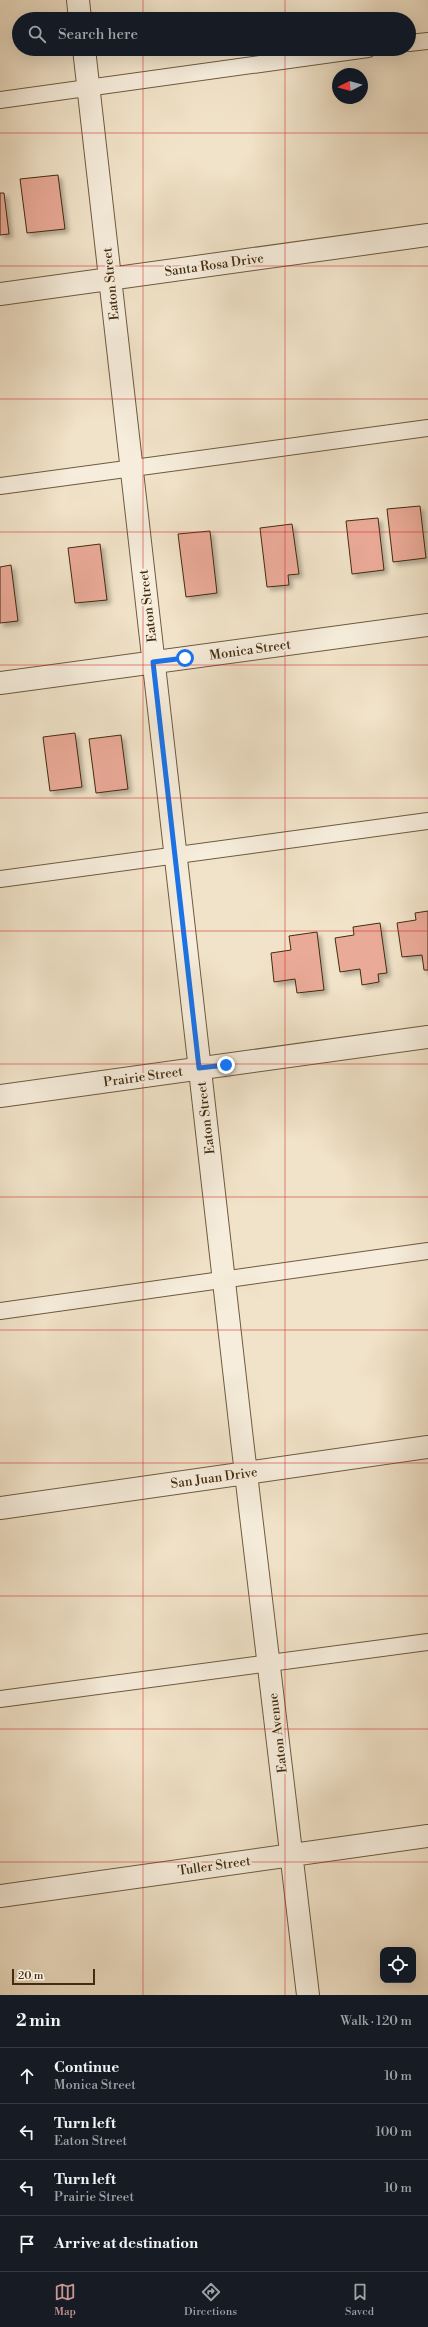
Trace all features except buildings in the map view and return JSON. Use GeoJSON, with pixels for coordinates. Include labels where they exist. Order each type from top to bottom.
{"type":"FeatureCollection","features":[{"type":"Feature","properties":{"kind":"street"},"geometry":{"type":"LineString","coordinates":[[78,0],[79,12]]}},
{"type":"Feature","properties":{"kind":"street","name":"Eaton Street"},"geometry":{"type":"LineString","coordinates":[[85,56],[246,1472]]}},
{"type":"Feature","properties":{"kind":"street","name":"Santa Rosa Drive"},"geometry":{"type":"LineString","coordinates":[[0,294],[428,235]]}},
{"type":"Feature","properties":{"kind":"street","name":"Monica Street"},"geometry":{"type":"LineString","coordinates":[[0,683],[428,625]]}},
{"type":"Feature","properties":{"kind":"street","name":"Prairie Street"},"geometry":{"type":"LineString","coordinates":[[0,1096],[428,1037]]}},
{"type":"Feature","properties":{"kind":"street","name":"San Juan Drive"},"geometry":{"type":"LineString","coordinates":[[0,1508],[428,1447]]}},
{"type":"Feature","properties":{"kind":"street","name":"Eaton Avenue"},"geometry":{"type":"LineString","coordinates":[[246,1472],[308,1995]]}},
{"type":"Feature","properties":{"kind":"street","name":"Tuller Street"},"geometry":{"type":"LineString","coordinates":[[0,1896],[428,1836]]}},
{"type":"Feature","properties":{"kind":"lane"},"geometry":{"type":"LineString","coordinates":[[416,42],[428,41]]}},
{"type":"Feature","properties":{"kind":"lane"},"geometry":{"type":"LineString","coordinates":[[0,100],[316,56]]}},
{"type":"Feature","properties":{"kind":"lane"},"geometry":{"type":"LineString","coordinates":[[0,486],[428,428]]}},
{"type":"Feature","properties":{"kind":"lane"},"geometry":{"type":"LineString","coordinates":[[0,879],[428,821]]}},
{"type":"Feature","properties":{"kind":"lane"},"geometry":{"type":"LineString","coordinates":[[0,1311],[428,1251]]}},
{"type":"Feature","properties":{"kind":"lane"},"geometry":{"type":"LineString","coordinates":[[0,1699],[428,1642]]}},
{"type":"Feature","properties":{"kind":"route"},"geometry":{"type":"LineString","coordinates":[[185,658],[153,662],[199,1068],[226,1065]]}}]}
